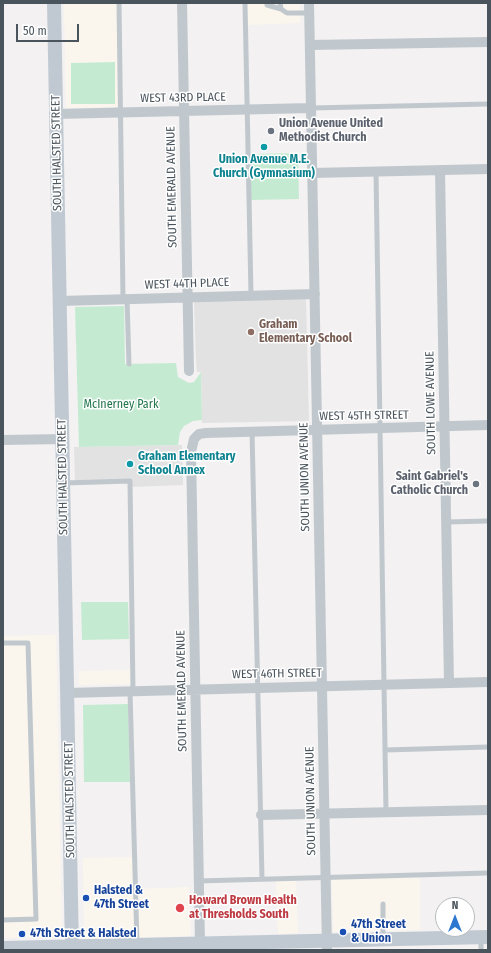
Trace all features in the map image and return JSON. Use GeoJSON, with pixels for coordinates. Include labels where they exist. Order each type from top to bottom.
{"type":"FeatureCollection","features":[{"type":"Feature","properties":{"kind":"main road","name":"SOUTH HALSTED STREET"},"geometry":{"type":"LineString","coordinates":[[54,3],[72,948]]}},
{"type":"Feature","properties":{"kind":"main road"},"geometry":{"type":"LineString","coordinates":[[3,948],[99,948],[200,944],[327,945],[383,940],[483,941]]}},
{"type":"Feature","properties":{"kind":"street","name":"SOUTH EMERALD AVENUE"},"geometry":{"type":"LineString","coordinates":[[182,3],[189,371]]}},
{"type":"Feature","properties":{"kind":"street","name":"SOUTH UNION AVENUE"},"geometry":{"type":"LineString","coordinates":[[309,8],[327,945]]}},
{"type":"Feature","properties":{"kind":"street"},"geometry":{"type":"LineString","coordinates":[[310,45],[488,42]]}},
{"type":"Feature","properties":{"kind":"street","name":"WEST 43RD PLACE"},"geometry":{"type":"LineString","coordinates":[[56,114],[311,108]]}},
{"type":"Feature","properties":{"kind":"street"},"geometry":{"type":"LineString","coordinates":[[312,173],[488,169]]}},
{"type":"Feature","properties":{"kind":"street","name":"SOUTH LOWE AVENUE"},"geometry":{"type":"LineString","coordinates":[[440,170],[449,683]]}},
{"type":"Feature","properties":{"kind":"street","name":"WEST 44TH PLACE"},"geometry":{"type":"LineString","coordinates":[[60,301],[315,294]]}},
{"type":"Feature","properties":{"kind":"street","name":"WEST 45TH STREET"},"geometry":{"type":"LineString","coordinates":[[194,439],[199,434],[206,433],[488,425]]}},
{"type":"Feature","properties":{"kind":"street"},"geometry":{"type":"LineString","coordinates":[[3,440],[63,439]]}},
{"type":"Feature","properties":{"kind":"street","name":"SOUTH EMERALD AVENUE"},"geometry":{"type":"LineString","coordinates":[[194,439],[191,444],[191,456],[200,944]]}},
{"type":"Feature","properties":{"kind":"street","name":"WEST 46TH STREET"},"geometry":{"type":"LineString","coordinates":[[67,693],[488,682]]}},
{"type":"Feature","properties":{"kind":"street"},"geometry":{"type":"LineString","coordinates":[[261,815],[488,810]]}},
{"type":"Feature","properties":{"kind":"lane"},"geometry":{"type":"LineString","coordinates":[[119,3],[125,299],[129,364]]}},
{"type":"Feature","properties":{"kind":"lane"},"geometry":{"type":"LineString","coordinates":[[244,3],[251,295]]}},
{"type":"Feature","properties":{"kind":"lane"},"geometry":{"type":"LineString","coordinates":[[267,3],[267,5],[280,9],[287,14],[309,8]]}},
{"type":"Feature","properties":{"kind":"lane"},"geometry":{"type":"LineString","coordinates":[[280,3],[280,9]]}},
{"type":"Feature","properties":{"kind":"lane"},"geometry":{"type":"LineString","coordinates":[[311,108],[488,104]]}},
{"type":"Feature","properties":{"kind":"lane"},"geometry":{"type":"LineString","coordinates":[[376,172],[386,812]]}},
{"type":"Feature","properties":{"kind":"lane"},"geometry":{"type":"LineString","coordinates":[[252,432],[262,879]]}},
{"type":"Feature","properties":{"kind":"lane"},"geometry":{"type":"LineString","coordinates":[[63,483],[130,481],[134,947]]}},
{"type":"Feature","properties":{"kind":"lane"},"geometry":{"type":"LineString","coordinates":[[446,522],[488,521]]}},
{"type":"Feature","properties":{"kind":"lane"},"geometry":{"type":"LineString","coordinates":[[3,643],[28,643],[36,919],[3,920]]}},
{"type":"Feature","properties":{"kind":"lane"},"geometry":{"type":"LineString","coordinates":[[385,750],[488,747]]}},
{"type":"Feature","properties":{"kind":"lane"},"geometry":{"type":"LineString","coordinates":[[198,881],[488,873]]}},
{"type":"Feature","properties":{"kind":"lane"},"geometry":{"type":"LineString","coordinates":[[383,904],[383,940]]}},
{"type":"Feature","properties":{"kind":"shaded area"},"geometry":{"type":"Polygon","coordinates":[[[64,3],[119,3],[121,107],[66,108],[64,3]]]}},
{"type":"Feature","properties":{"kind":"shaded area"},"geometry":{"type":"Polygon","coordinates":[[[245,3],[300,3],[300,23],[245,25],[245,3]]]}},
{"type":"Feature","properties":{"kind":"shaded area","name":"Graham Elementary School"},"geometry":{"type":"Polygon","coordinates":[[[306,298],[309,421],[202,423],[201,372],[197,372],[196,362],[194,301],[306,298]]]}},
{"type":"Feature","properties":{"kind":"shaded area","name":"Graham Elementary School Annex"},"geometry":{"type":"Polygon","coordinates":[[[182,445],[183,485],[130,487],[130,482],[75,483],[74,447],[182,445]]]}},
{"type":"Feature","properties":{"kind":"shaded area"},"geometry":{"type":"Polygon","coordinates":[[[56,635],[62,937],[3,938],[3,636],[56,635]]]}},
{"type":"Feature","properties":{"kind":"shaded area"},"geometry":{"type":"Polygon","coordinates":[[[133,670],[133,684],[79,685],[79,671],[133,670]]]}},
{"type":"Feature","properties":{"kind":"shaded area"},"geometry":{"type":"Polygon","coordinates":[[[135,857],[136,889],[189,887],[191,936],[84,939],[83,858],[135,857]]]}},
{"type":"Feature","properties":{"kind":"shaded area"},"geometry":{"type":"Polygon","coordinates":[[[420,875],[420,930],[333,932],[332,877],[420,875]]]}},
{"type":"Feature","properties":{"kind":"shaded area"},"geometry":{"type":"Polygon","coordinates":[[[296,878],[298,933],[278,934],[276,879],[296,878]]]}},
{"type":"Feature","properties":{"kind":"shaded area"},"geometry":{"type":"Polygon","coordinates":[[[488,948],[488,950],[399,950],[488,948]]]}},
{"type":"Feature","properties":{"kind":"green space"},"geometry":{"type":"Polygon","coordinates":[[[115,62],[115,104],[71,104],[71,63],[115,62]]]}},
{"type":"Feature","properties":{"kind":"green space"},"geometry":{"type":"Polygon","coordinates":[[[298,153],[299,199],[251,200],[250,154],[298,153]]]}},
{"type":"Feature","properties":{"kind":"green space","name":"McInerney Park"},"geometry":{"type":"Polygon","coordinates":[[[124,306],[125,364],[176,363],[178,377],[189,383],[194,382],[201,372],[202,420],[193,421],[184,426],[180,432],[178,445],[79,447],[75,307],[124,306]]]}},
{"type":"Feature","properties":{"kind":"green space"},"geometry":{"type":"Polygon","coordinates":[[[81,602],[128,602],[129,639],[82,640],[81,602]]]}},
{"type":"Feature","properties":{"kind":"green space"},"geometry":{"type":"Polygon","coordinates":[[[128,704],[130,782],[84,782],[83,705],[128,704]]]}},
{"type":"Feature","properties":{"kind":"place","name":"Union Avenue United Methodist Church"},"geometry":{"type":"Point","coordinates":[271,131]}},
{"type":"Feature","properties":{"kind":"place","name":"Union Avenue M.E. Church (Gymnasium)"},"geometry":{"type":"Point","coordinates":[264,147]}},
{"type":"Feature","properties":{"kind":"place","name":"Graham Elementary School"},"geometry":{"type":"Point","coordinates":[251,332]}},
{"type":"Feature","properties":{"kind":"place","name":"Graham Elementary School Annex"},"geometry":{"type":"Point","coordinates":[130,464]}},
{"type":"Feature","properties":{"kind":"place","name":"Saint Gabriel's Catholic Church"},"geometry":{"type":"Point","coordinates":[476,484]}},
{"type":"Feature","properties":{"kind":"place","name":"Halsted & 47th Street"},"geometry":{"type":"Point","coordinates":[86,898]}},
{"type":"Feature","properties":{"kind":"place","name":"Howard Brown Health at Thresholds South"},"geometry":{"type":"Point","coordinates":[180,908]}},
{"type":"Feature","properties":{"kind":"place","name":"47th Street & Union"},"geometry":{"type":"Point","coordinates":[343,932]}},
{"type":"Feature","properties":{"kind":"place","name":"47th Street & Halsted"},"geometry":{"type":"Point","coordinates":[22,934]}}]}
